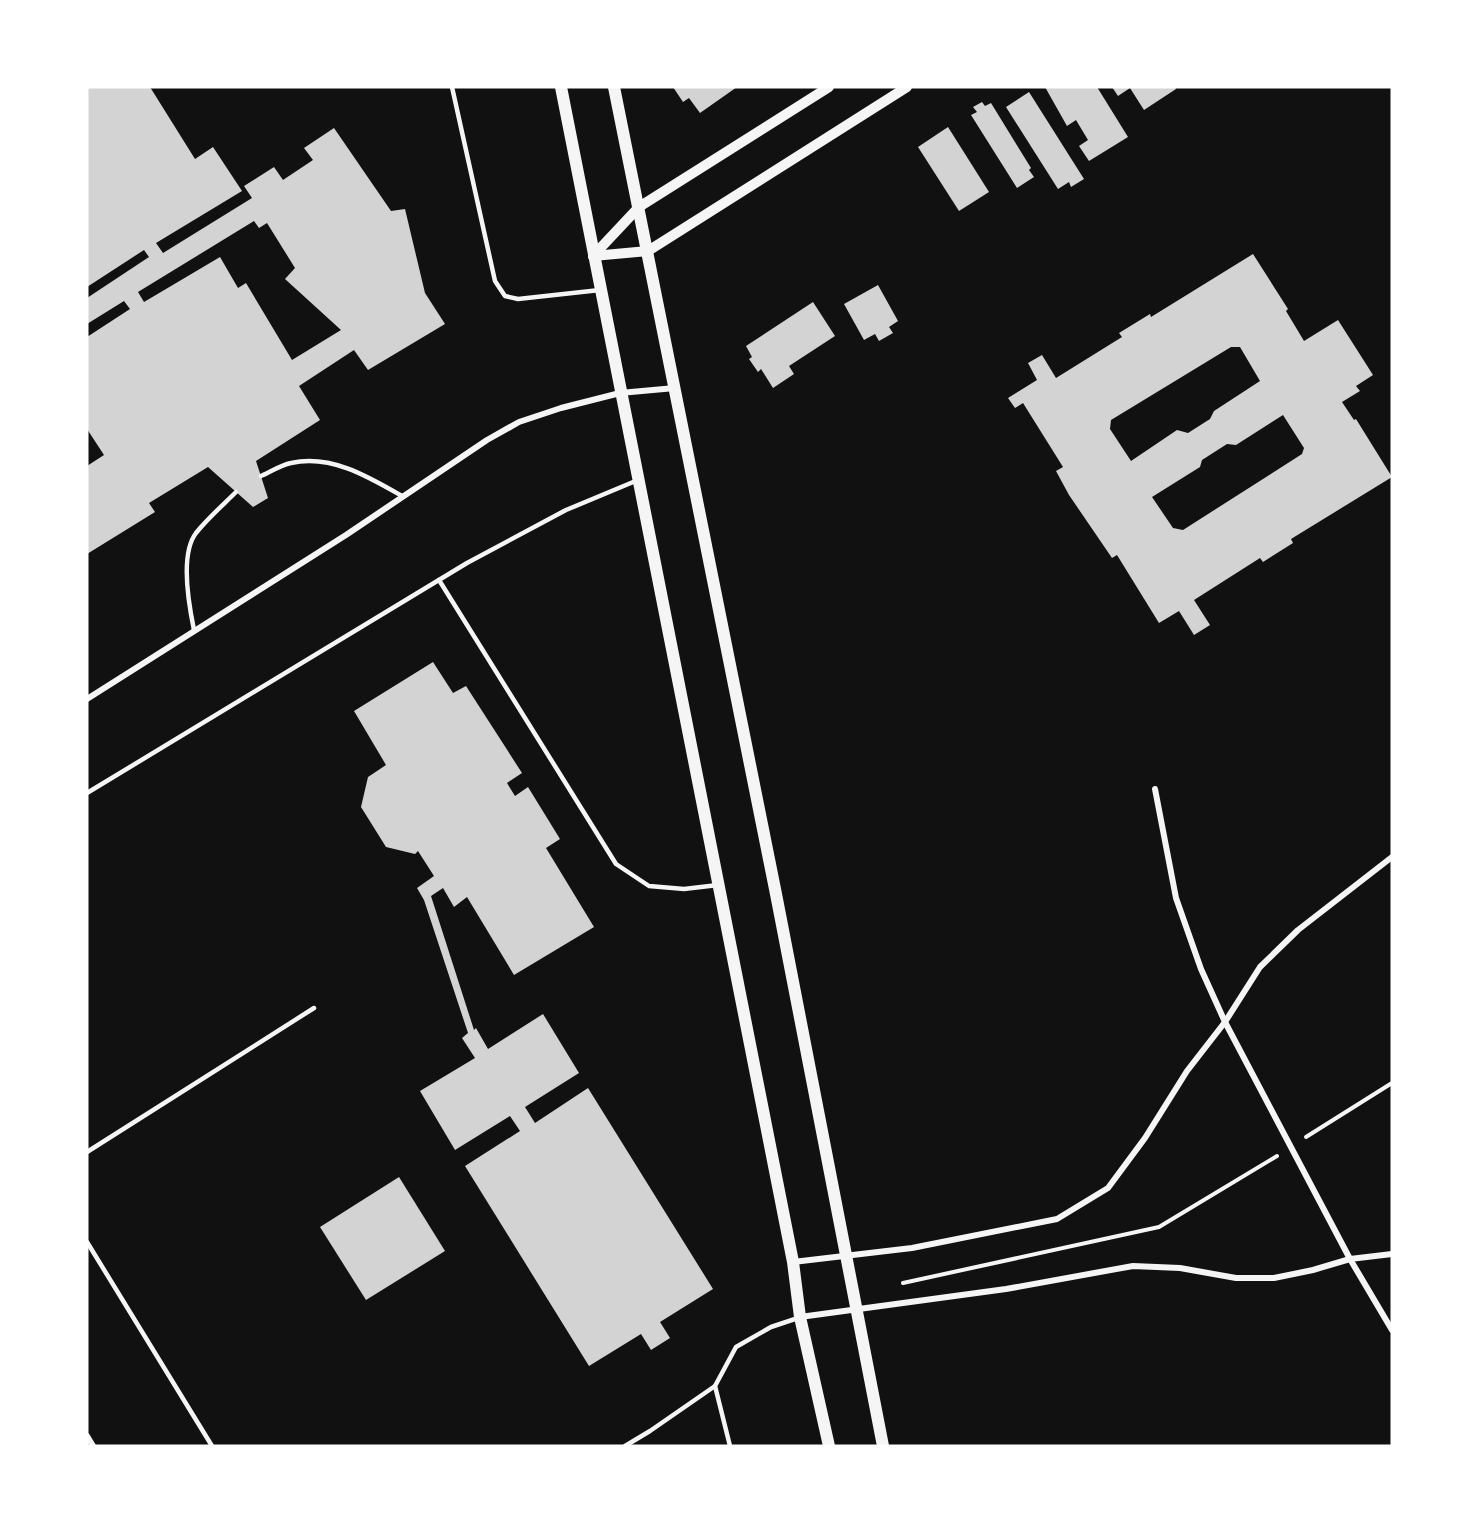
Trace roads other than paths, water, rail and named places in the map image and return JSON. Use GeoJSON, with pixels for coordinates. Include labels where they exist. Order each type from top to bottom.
{"type":"FeatureCollection","features":[{"type":"Feature","properties":{"kind":"main road"},"geometry":{"type":"LineString","coordinates":[[561,87],[793,1262],[800,1317],[829,1446]]}},
{"type":"Feature","properties":{"kind":"main road"},"geometry":{"type":"LineString","coordinates":[[614,87],[776,894],[883,1446]]}},
{"type":"Feature","properties":{"kind":"street"},"geometry":{"type":"LineString","coordinates":[[593,256],[639,207],[829,87]]}},
{"type":"Feature","properties":{"kind":"street"},"geometry":{"type":"LineString","coordinates":[[593,256],[648,251],[907,87]]}},
{"type":"Feature","properties":{"kind":"street"},"geometry":{"type":"LineString","coordinates":[[87,699],[346,535],[478,446],[519,422],[561,408],[621,393],[675,388]]}},
{"type":"Feature","properties":{"kind":"street"},"geometry":{"type":"LineString","coordinates":[[1155,789],[1176,898],[1201,969],[1226,1022],[1350,1259],[1392,1330]]}},
{"type":"Feature","properties":{"kind":"street"},"geometry":{"type":"LineString","coordinates":[[793,1262],[912,1248],[1057,1219],[1108,1188],[1145,1138],[1187,1071],[1226,1022],[1260,967],[1298,930],[1392,857]]}},
{"type":"Feature","properties":{"kind":"street"},"geometry":{"type":"LineString","coordinates":[[800,1317],[1006,1289],[1133,1266],[1180,1268],[1236,1278],[1274,1278],[1350,1259],[1392,1254]]}},
{"type":"Feature","properties":{"kind":"street"},"geometry":{"type":"LineString","coordinates":[[87,1436],[93,1446]]}},
{"type":"Feature","properties":{"kind":"lane"},"geometry":{"type":"LineString","coordinates":[[452,87],[495,282],[505,296],[518,299],[600,290]]}},
{"type":"Feature","properties":{"kind":"lane"},"geometry":{"type":"LineString","coordinates":[[261,476],[289,463],[313,460],[369,477],[402,496]]}},
{"type":"Feature","properties":{"kind":"lane"},"geometry":{"type":"LineString","coordinates":[[87,793],[467,563],[566,510],[638,480]]}},
{"type":"Feature","properties":{"kind":"lane"},"geometry":{"type":"LineString","coordinates":[[194,630],[189,602],[188,554],[195,534],[236,492]]}},
{"type":"Feature","properties":{"kind":"lane"},"geometry":{"type":"LineString","coordinates":[[439,580],[616,864],[649,886],[684,889],[718,885]]}},
{"type":"Feature","properties":{"kind":"lane"},"geometry":{"type":"LineString","coordinates":[[87,1152],[314,1008]]}},
{"type":"Feature","properties":{"kind":"lane"},"geometry":{"type":"LineString","coordinates":[[87,1242],[212,1446]]}},
{"type":"Feature","properties":{"kind":"lane"},"geometry":{"type":"LineString","coordinates":[[625,1446],[715,1386],[736,1347],[771,1328],[800,1317]]}},
{"type":"Feature","properties":{"kind":"lane"},"geometry":{"type":"LineString","coordinates":[[715,1386],[730,1446]]}}]}
